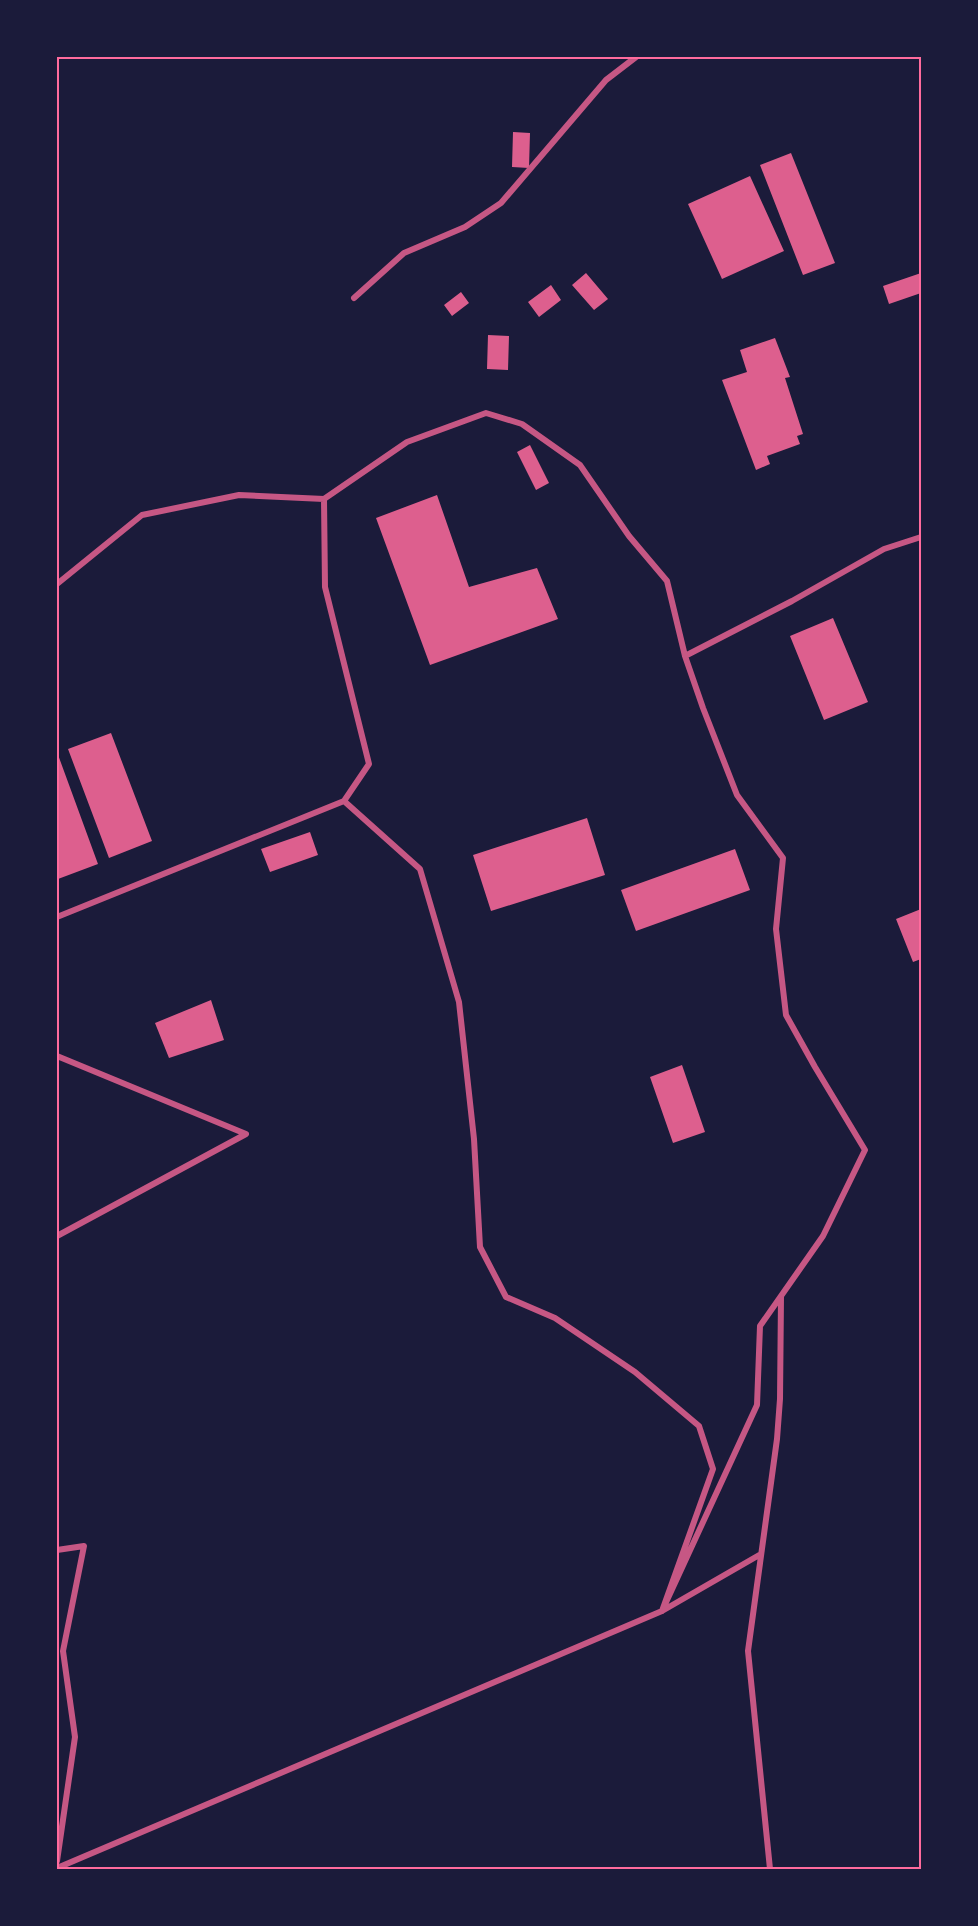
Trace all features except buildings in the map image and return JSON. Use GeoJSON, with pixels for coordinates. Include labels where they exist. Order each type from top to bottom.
{"type":"FeatureCollection","features":[{"type":"Feature","properties":{"kind":"street"},"geometry":{"type":"LineString","coordinates":[[354,298],[404,253],[465,227],[501,203],[606,80],[636,57]]}},
{"type":"Feature","properties":{"kind":"street"},"geometry":{"type":"LineString","coordinates":[[57,584],[142,515],[239,495],[324,500],[407,442],[486,413],[522,424],[580,465],[629,536],[667,581],[685,656],[738,795],[783,858],[776,929],[786,1015],[865,1150],[823,1236],[760,1326],[758,1405],[662,1611]]}},
{"type":"Feature","properties":{"kind":"street"},"geometry":{"type":"LineString","coordinates":[[57,917],[344,801],[369,764],[325,587],[324,500]]}},
{"type":"Feature","properties":{"kind":"street"},"geometry":{"type":"LineString","coordinates":[[685,656],[792,601],[884,549],[921,537]]}},
{"type":"Feature","properties":{"kind":"street"},"geometry":{"type":"LineString","coordinates":[[344,801],[420,869],[459,1002],[474,1139],[480,1247],[506,1297],[555,1318],[634,1372],[699,1426],[713,1469],[662,1611]]}},
{"type":"Feature","properties":{"kind":"street"},"geometry":{"type":"LineString","coordinates":[[57,1056],[246,1134],[57,1236]]}},
{"type":"Feature","properties":{"kind":"street"},"geometry":{"type":"LineString","coordinates":[[770,1869],[748,1651],[777,1439],[780,1399],[781,1297]]}},
{"type":"Feature","properties":{"kind":"street"},"geometry":{"type":"LineString","coordinates":[[57,1550],[84,1546],[63,1651],[75,1737],[57,1862]]}},
{"type":"Feature","properties":{"kind":"street"},"geometry":{"type":"LineString","coordinates":[[57,1868],[662,1611],[761,1554]]}}]}
